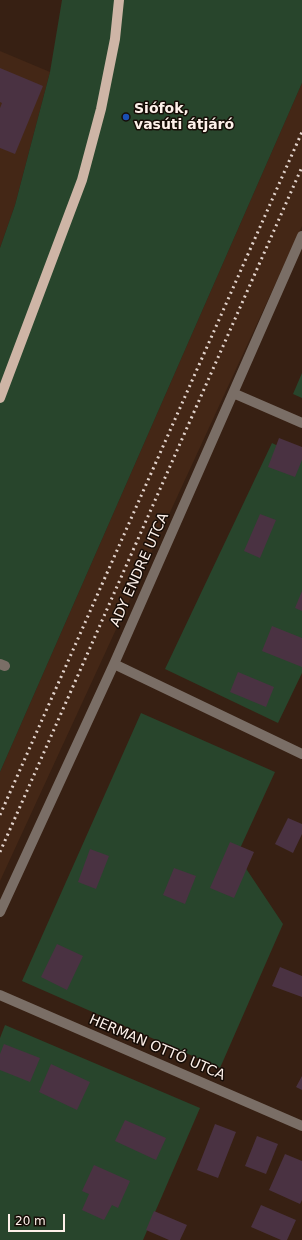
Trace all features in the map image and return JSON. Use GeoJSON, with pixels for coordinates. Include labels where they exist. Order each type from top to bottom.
{"type":"FeatureCollection","features":[{"type":"Feature","properties":{"kind":"main road"},"geometry":{"type":"LineString","coordinates":[[0,398],[82,180],[101,109],[115,39],[119,0]]}},
{"type":"Feature","properties":{"kind":"street","name":"ADY ENDRE UTCA"},"geometry":{"type":"LineString","coordinates":[[0,912],[114,664],[302,236]]}},
{"type":"Feature","properties":{"kind":"street"},"geometry":{"type":"LineString","coordinates":[[233,393],[302,423]]}},
{"type":"Feature","properties":{"kind":"street"},"geometry":{"type":"LineString","coordinates":[[114,664],[302,752]]}},
{"type":"Feature","properties":{"kind":"street","name":"HERMAN OTTÓ UTCA"},"geometry":{"type":"LineString","coordinates":[[0,995],[302,1126]]}},
{"type":"Feature","properties":{"kind":"shaded area"},"geometry":{"type":"Polygon","coordinates":[[[0,51],[50,72],[15,205],[0,248],[0,51]]]}},
{"type":"Feature","properties":{"kind":"shaded area"},"geometry":{"type":"Polygon","coordinates":[[[302,83],[302,226],[0,881],[0,772],[302,83]]]}},
{"type":"Feature","properties":{"kind":"green space"},"geometry":{"type":"Polygon","coordinates":[[[62,0],[302,0],[302,83],[0,772],[0,248],[15,205],[50,72],[62,0]]]}},
{"type":"Feature","properties":{"kind":"green space"},"geometry":{"type":"Polygon","coordinates":[[[302,373],[302,398],[293,394],[302,373]]]}},
{"type":"Feature","properties":{"kind":"green space"},"geometry":{"type":"Polygon","coordinates":[[[272,443],[302,458],[302,673],[278,723],[165,669],[272,443]]]}},
{"type":"Feature","properties":{"kind":"green space"},"geometry":{"type":"Polygon","coordinates":[[[141,713],[275,772],[237,855],[283,924],[220,1068],[22,981],[141,713]]]}},
{"type":"Feature","properties":{"kind":"green space"},"geometry":{"type":"Polygon","coordinates":[[[5,1025],[200,1108],[143,1240],[0,1240],[0,1038],[5,1025]]]}},
{"type":"Feature","properties":{"kind":"building"},"geometry":{"type":"Polygon","coordinates":[[[0,68],[43,86],[15,154],[0,148],[0,108],[2,103],[0,102],[0,68]]]}},
{"type":"Feature","properties":{"kind":"building"},"geometry":{"type":"Polygon","coordinates":[[[279,438],[302,447],[302,460],[295,477],[268,467],[279,438]]]}},
{"type":"Feature","properties":{"kind":"building"},"geometry":{"type":"Polygon","coordinates":[[[260,514],[276,520],[260,558],[244,551],[260,514]]]}},
{"type":"Feature","properties":{"kind":"building"},"geometry":{"type":"Polygon","coordinates":[[[302,591],[302,611],[295,608],[302,591]]]}},
{"type":"Feature","properties":{"kind":"building"},"geometry":{"type":"Polygon","coordinates":[[[272,626],[302,638],[302,667],[262,651],[272,626]]]}},
{"type":"Feature","properties":{"kind":"building"},"geometry":{"type":"Polygon","coordinates":[[[238,672],[274,687],[266,707],[230,692],[238,672]]]}},
{"type":"Feature","properties":{"kind":"building"},"geometry":{"type":"Polygon","coordinates":[[[288,818],[302,824],[302,834],[293,853],[275,844],[288,818]]]}},
{"type":"Feature","properties":{"kind":"building"},"geometry":{"type":"Polygon","coordinates":[[[230,842],[254,852],[234,898],[210,888],[230,842]]]}},
{"type":"Feature","properties":{"kind":"building"},"geometry":{"type":"Polygon","coordinates":[[[90,849],[109,856],[96,889],[78,882],[90,849]]]}},
{"type":"Feature","properties":{"kind":"building"},"geometry":{"type":"Polygon","coordinates":[[[174,868],[196,876],[185,904],[163,895],[174,868]]]}},
{"type":"Feature","properties":{"kind":"building"},"geometry":{"type":"Polygon","coordinates":[[[57,944],[83,956],[67,990],[41,977],[57,944]]]}},
{"type":"Feature","properties":{"kind":"building"},"geometry":{"type":"Polygon","coordinates":[[[280,967],[302,976],[302,997],[272,986],[280,967]]]}},
{"type":"Feature","properties":{"kind":"building"},"geometry":{"type":"Polygon","coordinates":[[[4,1044],[40,1058],[30,1082],[0,1070],[0,1054],[4,1044]]]}},
{"type":"Feature","properties":{"kind":"building"},"geometry":{"type":"Polygon","coordinates":[[[51,1064],[90,1082],[77,1110],[39,1092],[51,1064]]]}},
{"type":"Feature","properties":{"kind":"building"},"geometry":{"type":"Polygon","coordinates":[[[302,1076],[302,1090],[296,1087],[302,1076]]]}},
{"type":"Feature","properties":{"kind":"building"},"geometry":{"type":"Polygon","coordinates":[[[125,1120],[166,1138],[156,1160],[115,1141],[125,1120]]]}},
{"type":"Feature","properties":{"kind":"building"},"geometry":{"type":"Polygon","coordinates":[[[215,1124],[236,1132],[218,1178],[197,1170],[215,1124]]]}},
{"type":"Feature","properties":{"kind":"building"},"geometry":{"type":"Polygon","coordinates":[[[257,1136],[278,1144],[266,1174],[245,1166],[257,1136]]]}},
{"type":"Feature","properties":{"kind":"building"},"geometry":{"type":"Polygon","coordinates":[[[285,1154],[302,1161],[302,1200],[300,1204],[269,1190],[285,1154]]]}},
{"type":"Feature","properties":{"kind":"building"},"geometry":{"type":"Polygon","coordinates":[[[94,1165],[130,1181],[118,1208],[112,1205],[104,1220],[82,1210],[89,1194],[82,1191],[94,1165]]]}},
{"type":"Feature","properties":{"kind":"building"},"geometry":{"type":"Polygon","coordinates":[[[261,1205],[296,1220],[287,1240],[281,1240],[251,1227],[261,1205]]]}},
{"type":"Feature","properties":{"kind":"building"},"geometry":{"type":"Polygon","coordinates":[[[154,1211],[187,1225],[180,1240],[169,1240],[146,1230],[154,1211]]]}},
{"type":"Feature","properties":{"kind":"railway"},"geometry":{"type":"LineString","coordinates":[[0,815],[302,132]]}},
{"type":"Feature","properties":{"kind":"railway"},"geometry":{"type":"LineString","coordinates":[[0,852],[302,167]]}},
{"type":"Feature","properties":{"kind":"place","name":"Siófok, vasúti átjáró"},"geometry":{"type":"Point","coordinates":[126,117]}}]}
